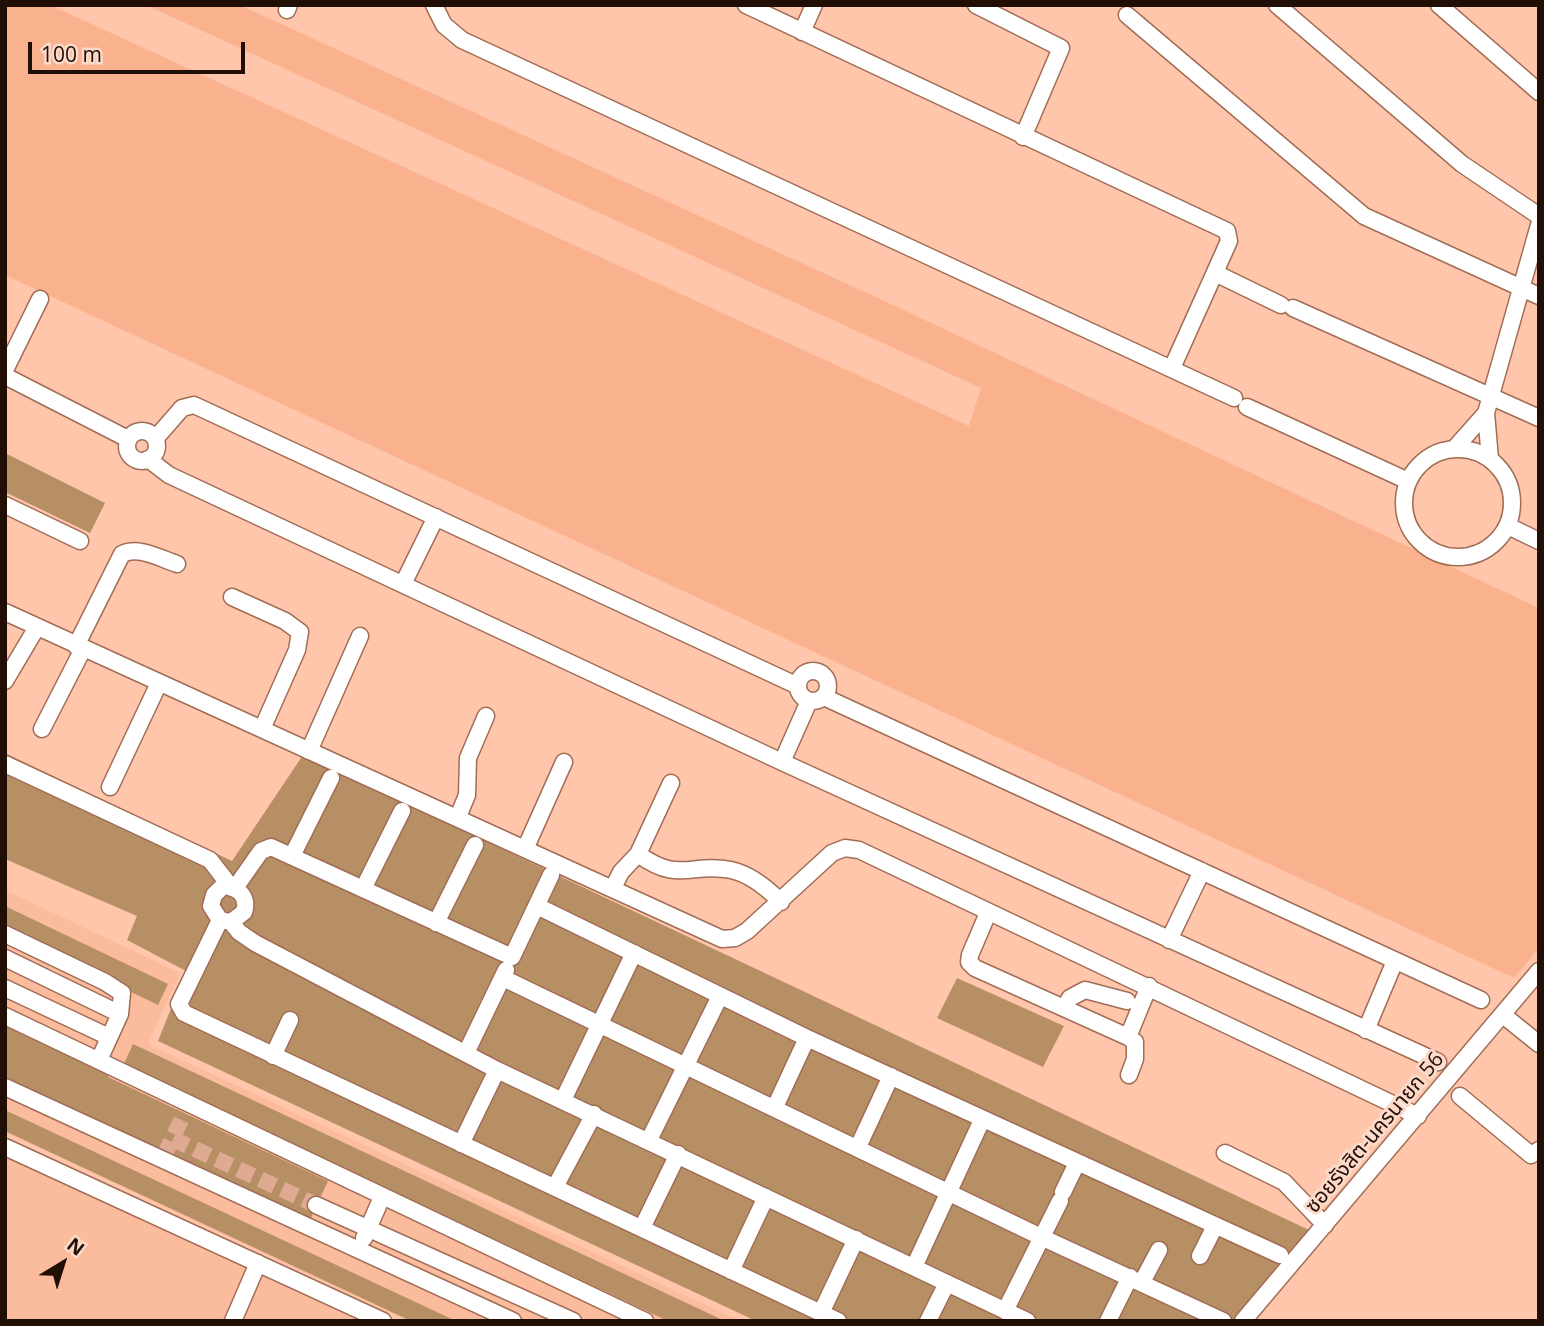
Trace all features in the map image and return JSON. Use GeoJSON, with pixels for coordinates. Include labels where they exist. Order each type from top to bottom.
{"type":"FeatureCollection","features":[{"type":"Feature","properties":{"kind":"street"},"geometry":{"type":"LineString","coordinates":[[434,5],[444,26],[463,40],[1171,368],[1408,481]]}},
{"type":"Feature","properties":{"kind":"street"},"geometry":{"type":"LineString","coordinates":[[746,5],[1227,231],[1230,241],[1171,368]]}},
{"type":"Feature","properties":{"kind":"street"},"geometry":{"type":"LineString","coordinates":[[802,32],[814,5]]}},
{"type":"Feature","properties":{"kind":"street"},"geometry":{"type":"LineString","coordinates":[[976,5],[1061,48],[1023,136]]}},
{"type":"Feature","properties":{"kind":"street"},"geometry":{"type":"LineString","coordinates":[[1277,5],[1462,164],[1539,216]]}},
{"type":"Feature","properties":{"kind":"street"},"geometry":{"type":"LineString","coordinates":[[1439,5],[1539,92]]}},
{"type":"Feature","properties":{"kind":"street"},"geometry":{"type":"LineString","coordinates":[[1128,15],[1364,216],[1539,296]]}},
{"type":"Feature","properties":{"kind":"street"},"geometry":{"type":"LineString","coordinates":[[1490,459],[1486,413],[1539,225]]}},
{"type":"Feature","properties":{"kind":"street"},"geometry":{"type":"LineString","coordinates":[[1215,273],[1539,418]]}},
{"type":"Feature","properties":{"kind":"street"},"geometry":{"type":"LineString","coordinates":[[5,370],[40,299]]}},
{"type":"Feature","properties":{"kind":"street"},"geometry":{"type":"LineString","coordinates":[[5,376],[128,439]]}},
{"type":"Feature","properties":{"kind":"street"},"geometry":{"type":"LineString","coordinates":[[155,439],[144,431],[136,432],[128,439],[128,451],[131,456],[142,461],[148,459],[156,449],[155,439],[182,408],[194,405],[798,686]]}},
{"type":"Feature","properties":{"kind":"street"},"geometry":{"type":"LineString","coordinates":[[1454,449],[1486,413]]}},
{"type":"Feature","properties":{"kind":"street"},"geometry":{"type":"LineString","coordinates":[[1454,449],[1473,450],[1490,459],[1509,482],[1513,497],[1508,526],[1500,539],[1481,552],[1459,557],[1443,555],[1423,544],[1409,526],[1404,511],[1408,481],[1419,465],[1435,453],[1454,449]]}},
{"type":"Feature","properties":{"kind":"street"},"geometry":{"type":"LineString","coordinates":[[148,459],[169,475],[782,762],[1438,1062]]}},
{"type":"Feature","properties":{"kind":"street"},"geometry":{"type":"LineString","coordinates":[[5,505],[80,541]]}},
{"type":"Feature","properties":{"kind":"street"},"geometry":{"type":"LineString","coordinates":[[403,584],[436,517]]}},
{"type":"Feature","properties":{"kind":"street"},"geometry":{"type":"LineString","coordinates":[[1508,526],[1539,541]]}},
{"type":"Feature","properties":{"kind":"street"},"geometry":{"type":"LineString","coordinates":[[42,729],[122,554],[142,551],[177,564]]}},
{"type":"Feature","properties":{"kind":"street"},"geometry":{"type":"LineString","coordinates":[[232,597],[285,621],[300,632],[297,650],[262,729]]}},
{"type":"Feature","properties":{"kind":"street"},"geometry":{"type":"LineString","coordinates":[[5,612],[723,939],[735,938],[747,931],[832,853],[845,848],[859,850],[1418,1116]]}},
{"type":"Feature","properties":{"kind":"street"},"geometry":{"type":"LineString","coordinates":[[5,681],[37,627]]}},
{"type":"Feature","properties":{"kind":"street"},"geometry":{"type":"LineString","coordinates":[[309,751],[360,636]]}},
{"type":"Feature","properties":{"kind":"street"},"geometry":{"type":"LineString","coordinates":[[782,762],[816,699],[828,685],[819,673],[804,674],[798,686],[800,694],[816,699],[1202,871],[1480,1000]]}},
{"type":"Feature","properties":{"kind":"street"},"geometry":{"type":"LineString","coordinates":[[110,787],[159,683]]}},
{"type":"Feature","properties":{"kind":"street"},"geometry":{"type":"LineString","coordinates":[[458,817],[467,795],[468,758],[486,716]]}},
{"type":"Feature","properties":{"kind":"street"},"geometry":{"type":"LineString","coordinates":[[526,847],[564,762]]}},
{"type":"Feature","properties":{"kind":"street"},"geometry":{"type":"LineString","coordinates":[[5,764],[210,860],[231,885],[244,895],[246,907],[241,917],[225,921],[179,1004],[180,1009],[199,1021],[838,1321]]}},
{"type":"Feature","properties":{"kind":"street"},"geometry":{"type":"LineString","coordinates":[[292,856],[331,778]]}},
{"type":"Feature","properties":{"kind":"street"},"geometry":{"type":"LineString","coordinates":[[613,888],[621,872],[638,854],[671,783]]}},
{"type":"Feature","properties":{"kind":"street"},"geometry":{"type":"LineString","coordinates":[[363,889],[402,811]]}},
{"type":"Feature","properties":{"kind":"street"},"geometry":{"type":"LineString","coordinates":[[436,923],[475,845]]}},
{"type":"Feature","properties":{"kind":"street"},"geometry":{"type":"LineString","coordinates":[[512,957],[292,856],[265,848],[231,885],[212,900],[213,911],[255,943],[497,1070],[1027,1321]]}},
{"type":"Feature","properties":{"kind":"street"},"geometry":{"type":"LineString","coordinates":[[638,854],[666,870],[734,870],[768,889],[781,902]]}},
{"type":"Feature","properties":{"kind":"street"},"geometry":{"type":"LineString","coordinates":[[1168,940],[1202,871]]}},
{"type":"Feature","properties":{"kind":"street"},"geometry":{"type":"LineString","coordinates":[[466,1053],[551,875]]}},
{"type":"Feature","properties":{"kind":"street"},"geometry":{"type":"LineString","coordinates":[[537,906],[807,1038],[1280,1255]]}},
{"type":"Feature","properties":{"kind":"street"},"geometry":{"type":"LineString","coordinates":[[988,913],[970,962],[975,968],[1128,1037],[1135,1042],[1137,1049],[1129,1075]]}},
{"type":"Feature","properties":{"kind":"street"},"geometry":{"type":"LineString","coordinates":[[5,934],[117,988],[122,993],[120,1014],[99,1060]]}},
{"type":"Feature","properties":{"kind":"street"},"geometry":{"type":"LineString","coordinates":[[563,1100],[634,953]]}},
{"type":"Feature","properties":{"kind":"street"},"geometry":{"type":"LineString","coordinates":[[5,958],[120,1014]]}},
{"type":"Feature","properties":{"kind":"street"},"geometry":{"type":"LineString","coordinates":[[1366,1030],[1395,961]]}},
{"type":"Feature","properties":{"kind":"street","name":"ซอยรังสิต-นครนายก 56"},"geometry":{"type":"LineString","coordinates":[[1243,1321],[1539,971]]}},
{"type":"Feature","properties":{"kind":"street"},"geometry":{"type":"LineString","coordinates":[[503,978],[1041,1237],[1223,1321]]}},
{"type":"Feature","properties":{"kind":"street"},"geometry":{"type":"LineString","coordinates":[[1128,1037],[1149,986]]}},
{"type":"Feature","properties":{"kind":"street"},"geometry":{"type":"LineString","coordinates":[[5,988],[109,1037]]}},
{"type":"Feature","properties":{"kind":"street"},"geometry":{"type":"LineString","coordinates":[[1064,1008],[1070,998],[1085,989],[1126,1002]]}},
{"type":"Feature","properties":{"kind":"street"},"geometry":{"type":"LineString","coordinates":[[649,1140],[720,996]]}},
{"type":"Feature","properties":{"kind":"street"},"geometry":{"type":"LineString","coordinates":[[1503,1015],[1539,1044]]}},
{"type":"Feature","properties":{"kind":"street"},"geometry":{"type":"LineString","coordinates":[[5,1016],[99,1060],[187,1109],[645,1321]]}},
{"type":"Feature","properties":{"kind":"street"},"geometry":{"type":"LineString","coordinates":[[273,1056],[290,1020]]}},
{"type":"Feature","properties":{"kind":"street"},"geometry":{"type":"LineString","coordinates":[[775,1107],[807,1038]]}},
{"type":"Feature","properties":{"kind":"street"},"geometry":{"type":"LineString","coordinates":[[461,1144],[497,1070]]}},
{"type":"Feature","properties":{"kind":"street"},"geometry":{"type":"LineString","coordinates":[[858,1147],[891,1076]]}},
{"type":"Feature","properties":{"kind":"street"},"geometry":{"type":"LineString","coordinates":[[5,1087],[513,1321]]}},
{"type":"Feature","properties":{"kind":"street"},"geometry":{"type":"LineString","coordinates":[[1460,1096],[1531,1155],[1539,1150]]}},
{"type":"Feature","properties":{"kind":"street"},"geometry":{"type":"LineString","coordinates":[[555,1187],[594,1114]]}},
{"type":"Feature","properties":{"kind":"street"},"geometry":{"type":"LineString","coordinates":[[914,1267],[982,1120]]}},
{"type":"Feature","properties":{"kind":"street"},"geometry":{"type":"LineString","coordinates":[[5,1147],[383,1321]]}},
{"type":"Feature","properties":{"kind":"street"},"geometry":{"type":"LineString","coordinates":[[1225,1153],[1284,1182],[1325,1224]]}},
{"type":"Feature","properties":{"kind":"street"},"geometry":{"type":"LineString","coordinates":[[642,1228],[678,1154]]}},
{"type":"Feature","properties":{"kind":"street"},"geometry":{"type":"LineString","coordinates":[[1004,1311],[1077,1163]]}},
{"type":"Feature","properties":{"kind":"street"},"geometry":{"type":"LineString","coordinates":[[359,1250],[382,1197]]}},
{"type":"Feature","properties":{"kind":"street"},"geometry":{"type":"LineString","coordinates":[[731,1271],[766,1197]]}},
{"type":"Feature","properties":{"kind":"street"},"geometry":{"type":"LineString","coordinates":[[316,1205],[573,1321]]}},
{"type":"Feature","properties":{"kind":"street"},"geometry":{"type":"LineString","coordinates":[[1200,1256],[1215,1226]]}},
{"type":"Feature","properties":{"kind":"street"},"geometry":{"type":"LineString","coordinates":[[821,1313],[856,1239]]}},
{"type":"Feature","properties":{"kind":"street"},"geometry":{"type":"LineString","coordinates":[[1108,1321],[1159,1250]]}},
{"type":"Feature","properties":{"kind":"street"},"geometry":{"type":"LineString","coordinates":[[233,1321],[258,1262]]}},
{"type":"Feature","properties":{"kind":"street"},"geometry":{"type":"LineString","coordinates":[[928,1321],[947,1283]]}},
{"type":"Feature","properties":{"kind":"shaded area"},"geometry":{"type":"Polygon","coordinates":[[[5,5],[50,5],[969,426],[981,388],[146,5],[240,5],[880,299],[1539,608],[1539,948],[1514,978],[5,275],[5,5]]]}},
{"type":"Feature","properties":{"kind":"shaded area"},"geometry":{"type":"Polygon","coordinates":[[[5,890],[180,973],[148,1044],[740,1321],[408,1321],[5,1132],[5,890]]]}},
{"type":"Feature","properties":{"kind":"shaded area"},"geometry":{"type":"Polygon","coordinates":[[[5,1139],[394,1321],[5,1321],[5,1139]]]}},
{"type":"Feature","properties":{"kind":"building"},"geometry":{"type":"Polygon","coordinates":[[[5,453],[105,503],[90,533],[5,492],[5,453]]]}},
{"type":"Feature","properties":{"kind":"building"},"geometry":{"type":"Polygon","coordinates":[[[5,753],[232,861],[303,755],[1309,1230],[1233,1321],[756,1321],[158,1041],[186,971],[127,940],[137,916],[5,859],[5,753]]]}},
{"type":"Feature","properties":{"kind":"building"},"geometry":{"type":"Polygon","coordinates":[[[5,906],[168,984],[158,1005],[5,931],[5,906]]]}},
{"type":"Feature","properties":{"kind":"building"},"geometry":{"type":"Polygon","coordinates":[[[957,978],[1064,1026],[1043,1067],[937,1018],[957,978]]]}},
{"type":"Feature","properties":{"kind":"building"},"geometry":{"type":"Polygon","coordinates":[[[5,1021],[111,1071],[108,1077],[328,1181],[308,1224],[5,1082],[5,1021]]]}},
{"type":"Feature","properties":{"kind":"building"},"geometry":{"type":"Polygon","coordinates":[[[133,1044],[725,1321],[668,1321],[123,1066],[133,1044]]]}},
{"type":"Feature","properties":{"kind":"building"},"geometry":{"type":"Polygon","coordinates":[[[5,1110],[456,1321],[411,1321],[5,1131],[5,1110]]]}},
{"type":"Feature","properties":{"kind":"tunnel"},"geometry":{"type":"LineString","coordinates":[[164,1156],[184,1114]]}},
{"type":"Feature","properties":{"kind":"tunnel"},"geometry":{"type":"LineString","coordinates":[[173,1139],[316,1205]]}}]}
